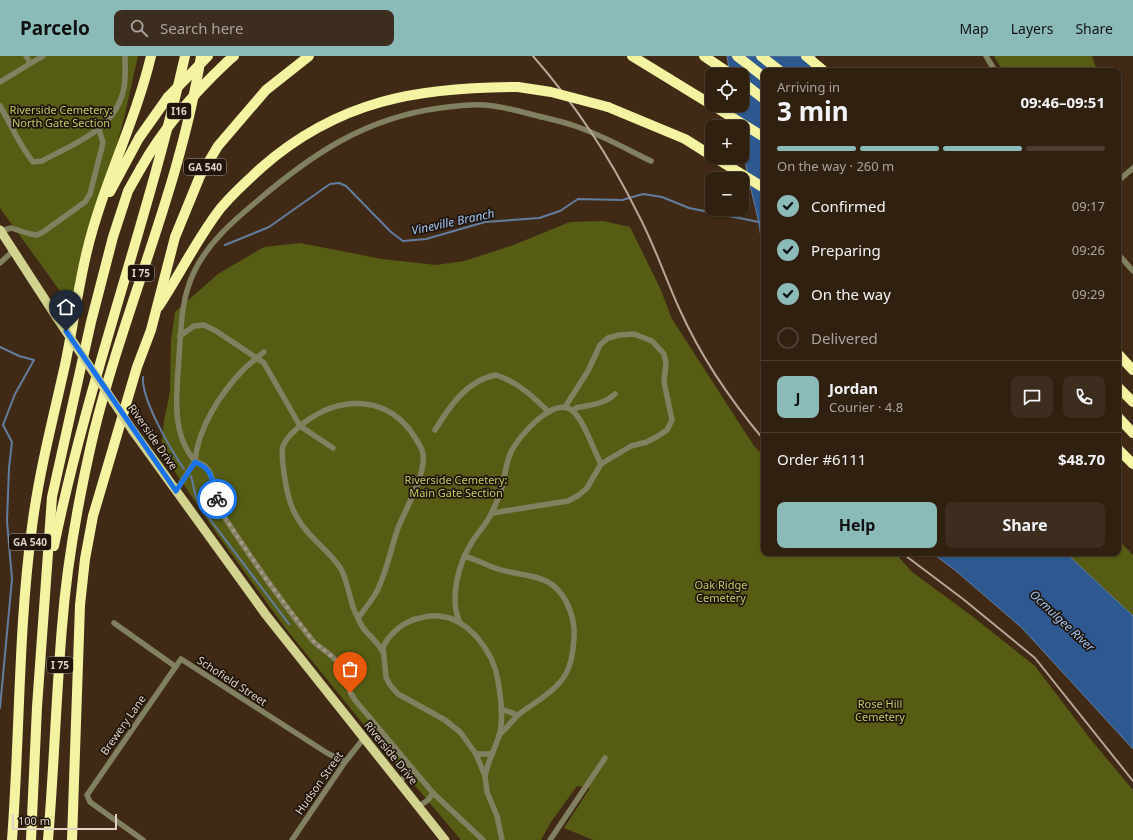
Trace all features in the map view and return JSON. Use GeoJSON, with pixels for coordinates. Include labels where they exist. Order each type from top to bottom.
{"type":"FeatureCollection","features":[{"type":"Feature","properties":{"kind":"highway"},"geometry":{"type":"LineString","coordinates":[[97,217],[100,202],[122,146],[151,56]]}},
{"type":"Feature","properties":{"kind":"highway","name":"I 75"},"geometry":{"type":"LineString","coordinates":[[31,840],[45,595],[60,519],[79,438],[161,152],[185,56]]}},
{"type":"Feature","properties":{"kind":"highway","name":"I 75"},"geometry":{"type":"LineString","coordinates":[[48,840],[62,627],[69,561],[81,491],[109,377],[184,133],[193,98],[201,56]]}},
{"type":"Feature","properties":{"kind":"highway","name":"GA 540"},"geometry":{"type":"LineString","coordinates":[[12,840],[23,622],[32,526],[44,453],[65,363],[86,255],[97,217],[139,138],[168,97],[208,56]]}},
{"type":"Feature","properties":{"kind":"highway","name":"GA 540"},"geometry":{"type":"LineString","coordinates":[[72,840],[80,605],[85,559],[93,516],[137,367],[156,311],[175,237],[200,176],[218,146],[266,90],[310,56]]}},
{"type":"Feature","properties":{"kind":"highway"},"geometry":{"type":"LineString","coordinates":[[632,56],[705,101]]}},
{"type":"Feature","properties":{"kind":"highway"},"geometry":{"type":"LineString","coordinates":[[704,56],[722,68]]}},
{"type":"Feature","properties":{"kind":"highway"},"geometry":{"type":"LineString","coordinates":[[737,56],[761,75]]}},
{"type":"Feature","properties":{"kind":"highway"},"geometry":{"type":"LineString","coordinates":[[761,56],[776,68]]}},
{"type":"Feature","properties":{"kind":"highway"},"geometry":{"type":"LineString","coordinates":[[806,56],[820,68]]}},
{"type":"Feature","properties":{"kind":"highway","name":"I16"},"geometry":{"type":"LineString","coordinates":[[45,595],[52,497],[91,322],[113,237],[128,191],[160,136],[181,109],[231,59]]}},
{"type":"Feature","properties":{"kind":"highway"},"geometry":{"type":"LineString","coordinates":[[156,311],[220,208],[247,180],[301,137],[350,112],[370,104],[405,96],[454,88],[518,87],[551,92],[608,107],[685,139],[705,151]]}},
{"type":"Feature","properties":{"kind":"highway"},"geometry":{"type":"LineString","coordinates":[[749,87],[761,97]]}},
{"type":"Feature","properties":{"kind":"highway"},"geometry":{"type":"LineString","coordinates":[[723,112],[761,135]]}},
{"type":"Feature","properties":{"kind":"highway"},"geometry":{"type":"LineString","coordinates":[[726,164],[761,186]]}},
{"type":"Feature","properties":{"kind":"highway"},"geometry":{"type":"LineString","coordinates":[[1121,357],[1133,370]]}},
{"type":"Feature","properties":{"kind":"highway"},"geometry":{"type":"LineString","coordinates":[[1121,390],[1133,402]]}},
{"type":"Feature","properties":{"kind":"highway"},"geometry":{"type":"LineString","coordinates":[[1121,420],[1133,433]]}},
{"type":"Feature","properties":{"kind":"highway"},"geometry":{"type":"LineString","coordinates":[[1121,452],[1133,464]]}},
{"type":"Feature","properties":{"kind":"main road","name":"Riverside Drive"},"geometry":{"type":"LineString","coordinates":[[0,230],[57,318],[133,430],[266,615],[445,840]]}},
{"type":"Feature","properties":{"kind":"street"},"geometry":{"type":"LineString","coordinates":[[26,56],[30,63]]}},
{"type":"Feature","properties":{"kind":"street"},"geometry":{"type":"LineString","coordinates":[[0,82],[43,56]]}},
{"type":"Feature","properties":{"kind":"street"},"geometry":{"type":"LineString","coordinates":[[0,106],[14,135],[33,162],[42,162],[99,130],[118,106],[124,87],[125,56]]}},
{"type":"Feature","properties":{"kind":"street"},"geometry":{"type":"LineString","coordinates":[[986,56],[993,68]]}},
{"type":"Feature","properties":{"kind":"street"},"geometry":{"type":"LineString","coordinates":[[484,840],[433,793],[412,770],[350,693],[337,661],[314,642],[266,579],[223,515],[218,505],[212,475],[208,468],[195,462],[185,444],[177,416],[180,322],[193,273],[203,255],[220,234],[276,184],[313,156],[344,138],[380,122],[405,114],[456,106],[497,106],[576,126],[651,161]]}},
{"type":"Feature","properties":{"kind":"street"},"geometry":{"type":"LineString","coordinates":[[0,230],[11,228],[37,235],[85,202],[90,194],[103,142],[99,130]]}},
{"type":"Feature","properties":{"kind":"street"},"geometry":{"type":"LineString","coordinates":[[1121,178],[1133,168]]}},
{"type":"Feature","properties":{"kind":"street"},"geometry":{"type":"LineString","coordinates":[[0,262],[13,251]]}},
{"type":"Feature","properties":{"kind":"street"},"geometry":{"type":"LineString","coordinates":[[1121,257],[1133,271]]}},
{"type":"Feature","properties":{"kind":"street"},"geometry":{"type":"LineString","coordinates":[[180,336],[194,326],[204,325],[216,331],[264,363],[300,426],[333,448]]}},
{"type":"Feature","properties":{"kind":"street"},"geometry":{"type":"LineString","coordinates":[[492,513],[568,501],[579,496],[587,488],[601,464],[631,446],[647,442],[667,430],[672,420],[664,382],[666,363],[664,354],[652,341],[642,336],[626,334],[608,338],[600,345],[588,371],[565,407]]}},
{"type":"Feature","properties":{"kind":"street"},"geometry":{"type":"LineString","coordinates":[[176,491],[195,462],[196,452],[213,410],[231,384],[244,369],[264,352]]}},
{"type":"Feature","properties":{"kind":"street"},"geometry":{"type":"LineString","coordinates":[[435,430],[445,414],[464,392],[476,382],[489,376],[496,375],[517,384],[526,390],[549,412]]}},
{"type":"Feature","properties":{"kind":"street"},"geometry":{"type":"LineString","coordinates":[[573,410],[610,399],[615,394]]}},
{"type":"Feature","properties":{"kind":"street"},"geometry":{"type":"LineString","coordinates":[[358,618],[377,591],[384,574],[392,546],[421,473],[423,453],[412,433],[400,419],[387,409],[378,406],[355,404],[333,406],[300,426],[286,440],[282,452],[284,474],[290,506],[300,525],[323,548],[341,570],[349,598],[358,618],[382,651],[386,677],[398,694],[445,720],[460,732],[476,754],[485,776],[487,792],[497,816],[502,840]]}},
{"type":"Feature","properties":{"kind":"street"},"geometry":{"type":"LineString","coordinates":[[460,624],[455,607],[460,570],[464,556],[492,513],[502,488],[512,451],[525,432],[556,408],[565,407],[573,410],[579,418],[601,464]]}},
{"type":"Feature","properties":{"kind":"street"},"geometry":{"type":"LineString","coordinates":[[464,556],[494,568],[549,581],[559,589],[569,608],[574,635],[569,665],[562,680],[552,691],[518,716],[499,735]]}},
{"type":"Feature","properties":{"kind":"street"},"geometry":{"type":"LineString","coordinates":[[382,651],[385,644],[396,630],[412,619],[427,616],[443,616],[450,613],[455,607]]}},
{"type":"Feature","properties":{"kind":"street"},"geometry":{"type":"LineString","coordinates":[[443,616],[460,624],[477,638],[494,662],[501,709],[499,735],[491,754],[485,776]]}},
{"type":"Feature","properties":{"kind":"street"},"geometry":{"type":"LineString","coordinates":[[114,623],[176,667]]}},
{"type":"Feature","properties":{"kind":"street","name":"Schofield Street"},"geometry":{"type":"LineString","coordinates":[[176,667],[181,659],[327,753],[345,762]]}},
{"type":"Feature","properties":{"kind":"street","name":"Brewery Lane"},"geometry":{"type":"LineString","coordinates":[[144,840],[90,802],[87,795],[176,667]]}},
{"type":"Feature","properties":{"kind":"street"},"geometry":{"type":"LineString","coordinates":[[501,709],[518,716]]}},
{"type":"Feature","properties":{"kind":"street","name":"Hudson Street"},"geometry":{"type":"LineString","coordinates":[[292,840],[345,762],[364,738]]}},
{"type":"Feature","properties":{"kind":"street"},"geometry":{"type":"LineString","coordinates":[[476,754],[491,754]]}},
{"type":"Feature","properties":{"kind":"street"},"geometry":{"type":"LineString","coordinates":[[550,840],[605,758]]}},
{"type":"Feature","properties":{"kind":"street"},"geometry":{"type":"LineString","coordinates":[[398,782],[412,770]]}},
{"type":"Feature","properties":{"kind":"street"},"geometry":{"type":"LineString","coordinates":[[418,806],[428,800],[433,793]]}},
{"type":"Feature","properties":{"kind":"green space","name":"Riverside Cemetery: North Gate Section"},"geometry":{"type":"Polygon","coordinates":[[[0,56],[138,56],[124,118],[73,309],[0,208],[0,56]]]}},
{"type":"Feature","properties":{"kind":"green space"},"geometry":{"type":"Polygon","coordinates":[[[994,56],[1092,56],[1096,68],[1001,68],[994,56]]]}},
{"type":"Feature","properties":{"kind":"green space","name":"Riverside Cemetery: Main Gate Section"},"geometry":{"type":"Polygon","coordinates":[[[603,221],[630,227],[660,288],[672,319],[754,446],[761,453],[761,556],[898,556],[912,572],[972,616],[1035,666],[1092,741],[1133,790],[1133,840],[593,840],[564,828],[590,788],[577,786],[551,822],[541,840],[461,840],[373,736],[286,629],[217,534],[161,451],[164,421],[170,392],[171,340],[175,312],[218,274],[264,247],[300,243],[382,259],[436,265],[464,261],[511,246],[570,222],[603,221]]]}},
{"type":"Feature","properties":{"kind":"green space"},"geometry":{"type":"Polygon","coordinates":[[[1121,543],[1133,555],[1133,616],[1069,556],[1121,556],[1121,543]]]}},
{"type":"Feature","properties":{"kind":"water"},"geometry":{"type":"Polygon","coordinates":[[[727,56],[815,56],[817,68],[761,68],[761,241],[759,224],[749,180],[749,172],[747,172],[745,164],[749,164],[749,120],[738,120],[736,112],[749,112],[749,68],[729,68],[727,56]]]}},
{"type":"Feature","properties":{"kind":"water","name":"Ocmulgee River"},"geometry":{"type":"Polygon","coordinates":[[[936,556],[1069,556],[1133,616],[1133,749],[1022,628],[956,571],[936,556]]]}},
{"type":"Feature","properties":{"kind":"waterway","name":"Vineville Branch"},"geometry":{"type":"LineString","coordinates":[[225,245],[269,227],[330,184],[339,183],[346,186],[391,232],[403,241],[426,239],[485,222],[539,218],[560,211],[578,199],[622,200],[643,194],[662,197],[689,208],[761,222]]}},
{"type":"Feature","properties":{"kind":"waterway"},"geometry":{"type":"LineString","coordinates":[[0,347],[19,356],[34,360],[15,394],[3,425],[12,442],[9,468],[7,521],[12,579],[0,708]]}},
{"type":"Feature","properties":{"kind":"waterway"},"geometry":{"type":"LineString","coordinates":[[143,377],[147,398],[152,411],[172,450],[184,469]]}},
{"type":"Feature","properties":{"kind":"waterway"},"geometry":{"type":"LineString","coordinates":[[191,476],[196,497],[203,510],[289,624]]}},
{"type":"Feature","properties":{"kind":"railway"},"geometry":{"type":"LineString","coordinates":[[533,56],[577,112],[616,172],[644,225],[679,308],[696,343],[728,393],[761,436]]}},
{"type":"Feature","properties":{"kind":"railway"},"geometry":{"type":"LineString","coordinates":[[906,556],[963,599],[1035,658],[1133,781]]}},
{"type":"Feature","properties":{"kind":"way so far"},"geometry":{"type":"LineString","coordinates":[[217,499],[223,515],[266,579],[314,642],[337,661],[343,672],[350,693]]}},
{"type":"Feature","properties":{"kind":"route"},"geometry":{"type":"LineString","coordinates":[[66,331],[176,491],[195,462],[208,468],[212,475],[217,499]]}},
{"type":"Feature","properties":{"kind":"park label","name":"Oak Ridge Cemetery"},"geometry":{"type":"Point","coordinates":[721,591]}},
{"type":"Feature","properties":{"kind":"park label","name":"Rose Hill Cemetery"},"geometry":{"type":"Point","coordinates":[880,710]}}]}
